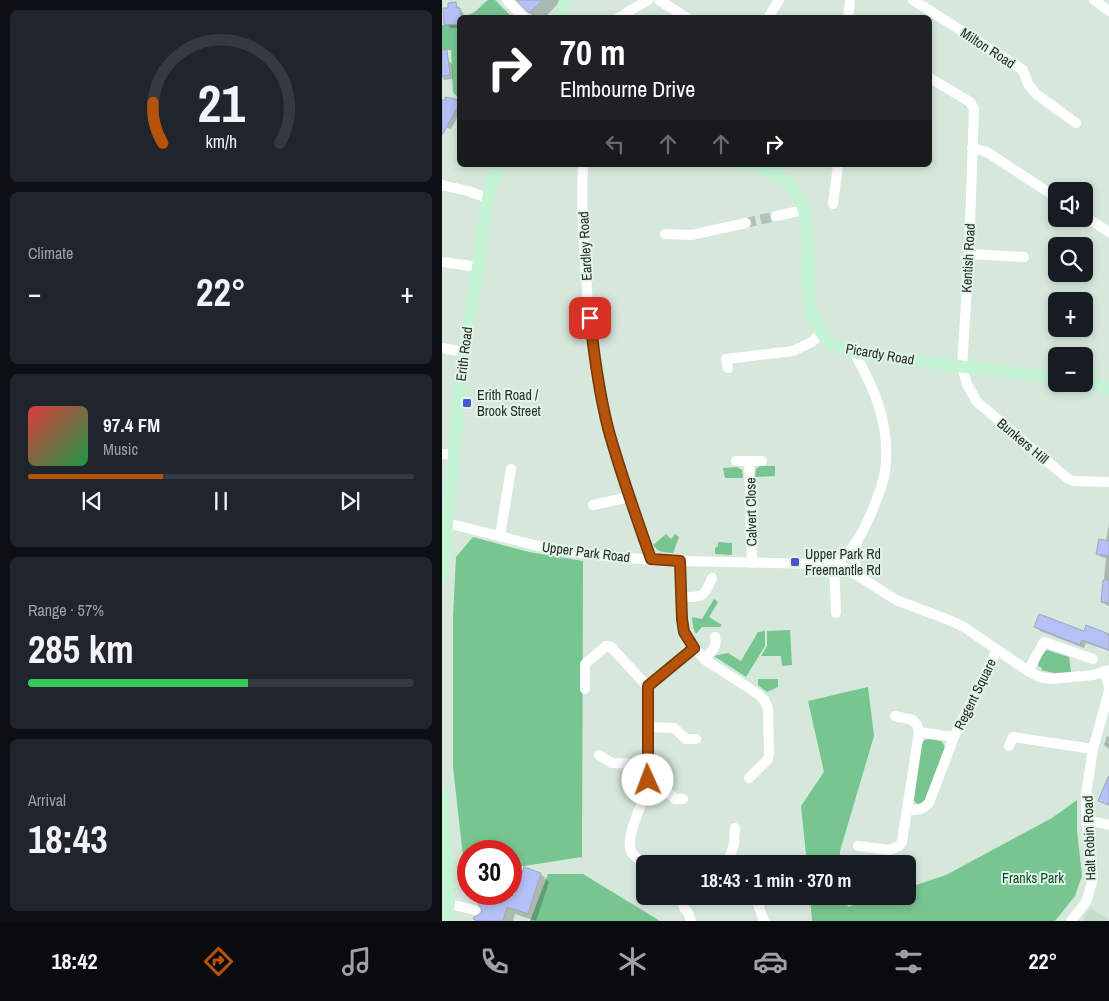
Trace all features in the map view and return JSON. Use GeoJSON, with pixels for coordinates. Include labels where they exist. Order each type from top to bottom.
{"type":"FeatureCollection","features":[{"type":"Feature","properties":{"kind":"main road"},"geometry":{"type":"LineString","coordinates":[[561,15],[565,0]]}},
{"type":"Feature","properties":{"kind":"main road","name":"Erith Road"},"geometry":{"type":"LineString","coordinates":[[442,576],[447,523],[447,454],[488,198],[499,167]]}},
{"type":"Feature","properties":{"kind":"main road"},"geometry":{"type":"LineString","coordinates":[[754,167],[767,170],[780,169],[802,203],[806,218],[810,306],[821,333]]}},
{"type":"Feature","properties":{"kind":"main road","name":"Picardy Road"},"geometry":{"type":"LineString","coordinates":[[821,333],[838,347],[853,351],[962,367],[1048,376]]}},
{"type":"Feature","properties":{"kind":"main road"},"geometry":{"type":"LineString","coordinates":[[1093,383],[1108,389]]}},
{"type":"Feature","properties":{"kind":"main road"},"geometry":{"type":"LineString","coordinates":[[442,792],[447,920]]}},
{"type":"Feature","properties":{"kind":"street"},"geometry":{"type":"LineString","coordinates":[[507,0],[521,15]]}},
{"type":"Feature","properties":{"kind":"street"},"geometry":{"type":"LineString","coordinates":[[623,15],[648,0]]}},
{"type":"Feature","properties":{"kind":"street"},"geometry":{"type":"LineString","coordinates":[[660,0],[682,15]]}},
{"type":"Feature","properties":{"kind":"street"},"geometry":{"type":"LineString","coordinates":[[770,15],[780,0]]}},
{"type":"Feature","properties":{"kind":"street"},"geometry":{"type":"LineString","coordinates":[[848,15],[850,0]]}},
{"type":"Feature","properties":{"kind":"street","name":"Milton Road"},"geometry":{"type":"LineString","coordinates":[[913,0],[1022,70],[1028,84],[1036,94],[1076,123]]}},
{"type":"Feature","properties":{"kind":"street"},"geometry":{"type":"LineString","coordinates":[[1094,0],[1108,11]]}},
{"type":"Feature","properties":{"kind":"street","name":"Kentish Road"},"geometry":{"type":"LineString","coordinates":[[932,79],[970,102],[974,109],[969,254],[962,367]]}},
{"type":"Feature","properties":{"kind":"street"},"geometry":{"type":"LineString","coordinates":[[972,148],[986,152],[1048,192]]}},
{"type":"Feature","properties":{"kind":"street","name":"Eardley Road"},"geometry":{"type":"LineString","coordinates":[[583,167],[583,238],[594,353],[607,421],[629,497],[651,559]]}},
{"type":"Feature","properties":{"kind":"street"},"geometry":{"type":"LineString","coordinates":[[833,204],[838,167]]}},
{"type":"Feature","properties":{"kind":"street"},"geometry":{"type":"LineString","coordinates":[[442,185],[488,198]]}},
{"type":"Feature","properties":{"kind":"street"},"geometry":{"type":"LineString","coordinates":[[776,216],[804,210]]}},
{"type":"Feature","properties":{"kind":"street"},"geometry":{"type":"LineString","coordinates":[[1093,222],[1108,232]]}},
{"type":"Feature","properties":{"kind":"street"},"geometry":{"type":"LineString","coordinates":[[665,234],[691,235],[746,223]]}},
{"type":"Feature","properties":{"kind":"street"},"geometry":{"type":"LineString","coordinates":[[969,254],[1024,256]]}},
{"type":"Feature","properties":{"kind":"street"},"geometry":{"type":"LineString","coordinates":[[442,262],[478,267]]}},
{"type":"Feature","properties":{"kind":"street"},"geometry":{"type":"LineString","coordinates":[[726,359],[793,351],[812,342],[821,333]]}},
{"type":"Feature","properties":{"kind":"street"},"geometry":{"type":"LineString","coordinates":[[442,348],[464,352]]}},
{"type":"Feature","properties":{"kind":"street"},"geometry":{"type":"LineString","coordinates":[[853,351],[876,397],[886,447],[885,472],[878,498],[858,542],[855,562],[857,575]]}},
{"type":"Feature","properties":{"kind":"street","name":"Bunkers Hill"},"geometry":{"type":"LineString","coordinates":[[962,367],[967,384],[977,402],[1067,478],[1074,481],[1108,482]]}},
{"type":"Feature","properties":{"kind":"street","name":"Calvert Close"},"geometry":{"type":"LineString","coordinates":[[736,461],[762,460]]}},
{"type":"Feature","properties":{"kind":"street","name":"Calvert Close"},"geometry":{"type":"LineString","coordinates":[[750,461],[752,563]]}},
{"type":"Feature","properties":{"kind":"street"},"geometry":{"type":"LineString","coordinates":[[500,536],[511,469]]}},
{"type":"Feature","properties":{"kind":"street"},"geometry":{"type":"LineString","coordinates":[[593,505],[629,497]]}},
{"type":"Feature","properties":{"kind":"street","name":"Upper Park Road"},"geometry":{"type":"LineString","coordinates":[[447,523],[534,545],[624,558],[834,564],[846,568],[896,600],[964,627],[1028,672],[1040,677],[1052,679],[1083,676],[1106,671]]}},
{"type":"Feature","properties":{"kind":"street"},"geometry":{"type":"LineString","coordinates":[[836,613],[834,564],[858,542]]}},
{"type":"Feature","properties":{"kind":"street"},"geometry":{"type":"LineString","coordinates":[[680,561],[684,632],[704,659],[758,694],[768,708],[770,755],[749,778]]}},
{"type":"Feature","properties":{"kind":"street"},"geometry":{"type":"LineString","coordinates":[[681,597],[698,597],[706,592],[712,578]]}},
{"type":"Feature","properties":{"kind":"street"},"geometry":{"type":"LineString","coordinates":[[704,659],[716,646],[715,637]]}},
{"type":"Feature","properties":{"kind":"street"},"geometry":{"type":"LineString","coordinates":[[1028,672],[1044,642],[1093,659]]}},
{"type":"Feature","properties":{"kind":"street"},"geometry":{"type":"LineString","coordinates":[[586,690],[585,664],[606,646],[610,646],[648,686],[648,780],[646,794],[630,833],[629,842],[631,852],[636,856]]}},
{"type":"Feature","properties":{"kind":"street"},"geometry":{"type":"LineString","coordinates":[[648,686],[694,648]]}},
{"type":"Feature","properties":{"kind":"street","name":"Regent Square"},"geometry":{"type":"LineString","coordinates":[[908,810],[924,808],[929,803],[954,738],[997,650]]}},
{"type":"Feature","properties":{"kind":"street","name":"Halt Robin Road"},"geometry":{"type":"LineString","coordinates":[[1071,921],[1086,902],[1093,879],[1086,821],[1086,795],[1094,749],[1105,721],[1108,689],[1106,671]]}},
{"type":"Feature","properties":{"kind":"street"},"geometry":{"type":"LineString","coordinates":[[858,846],[890,850],[899,846],[902,842],[919,732],[913,720],[895,716]]}},
{"type":"Feature","properties":{"kind":"street"},"geometry":{"type":"LineString","coordinates":[[647,727],[674,728],[686,739],[696,739]]}},
{"type":"Feature","properties":{"kind":"street","name":"Regent Square"},"geometry":{"type":"LineString","coordinates":[[919,732],[954,738]]}},
{"type":"Feature","properties":{"kind":"street"},"geometry":{"type":"LineString","coordinates":[[1009,746],[1013,737],[1094,749]]}},
{"type":"Feature","properties":{"kind":"street"},"geometry":{"type":"LineString","coordinates":[[599,754],[612,763],[648,764]]}},
{"type":"Feature","properties":{"kind":"street"},"geometry":{"type":"LineString","coordinates":[[646,794],[669,793],[675,799],[683,799]]}},
{"type":"Feature","properties":{"kind":"street"},"geometry":{"type":"LineString","coordinates":[[1086,821],[1108,825]]}},
{"type":"Feature","properties":{"kind":"street"},"geometry":{"type":"LineString","coordinates":[[730,855],[734,844],[735,828]]}},
{"type":"Feature","properties":{"kind":"street"},"geometry":{"type":"LineString","coordinates":[[447,897],[475,910]]}},
{"type":"Feature","properties":{"kind":"street"},"geometry":{"type":"LineString","coordinates":[[683,905],[692,921]]}},
{"type":"Feature","properties":{"kind":"street"},"geometry":{"type":"LineString","coordinates":[[758,905],[764,921]]}},
{"type":"Feature","properties":{"kind":"shaded area"},"geometry":{"type":"Polygon","coordinates":[[[1090,908],[1108,919],[1108,921],[1082,921],[1090,908]]]}},
{"type":"Feature","properties":{"kind":"green space"},"geometry":{"type":"Polygon","coordinates":[[[488,0],[495,0],[510,15],[468,15],[488,0]]]}},
{"type":"Feature","properties":{"kind":"green space"},"geometry":{"type":"Polygon","coordinates":[[[457,24],[457,97],[453,92],[451,50],[442,50],[442,25],[457,24]]]}},
{"type":"Feature","properties":{"kind":"green space"},"geometry":{"type":"Polygon","coordinates":[[[760,466],[775,466],[775,476],[755,477],[756,469],[760,466]]]}},
{"type":"Feature","properties":{"kind":"green space"},"geometry":{"type":"Polygon","coordinates":[[[737,467],[742,470],[743,478],[725,478],[723,468],[737,467]]]}},
{"type":"Feature","properties":{"kind":"green space"},"geometry":{"type":"Polygon","coordinates":[[[666,534],[671,539],[675,534],[679,537],[673,553],[659,551],[653,545],[666,534]]]}},
{"type":"Feature","properties":{"kind":"green space"},"geometry":{"type":"Polygon","coordinates":[[[473,537],[529,552],[583,561],[582,857],[522,866],[522,840],[461,840],[453,767],[453,617],[456,557],[473,537]]]}},
{"type":"Feature","properties":{"kind":"green space"},"geometry":{"type":"Polygon","coordinates":[[[718,542],[732,543],[732,555],[715,554],[718,542]]]}},
{"type":"Feature","properties":{"kind":"green space"},"geometry":{"type":"Polygon","coordinates":[[[714,599],[718,602],[709,617],[722,625],[720,627],[702,627],[696,634],[692,617],[702,619],[714,599]]]}},
{"type":"Feature","properties":{"kind":"green space"},"geometry":{"type":"Polygon","coordinates":[[[790,630],[792,665],[782,666],[781,656],[761,656],[767,646],[767,631],[790,630]]]}},
{"type":"Feature","properties":{"kind":"green space"},"geometry":{"type":"Polygon","coordinates":[[[765,631],[765,646],[746,677],[714,656],[728,653],[741,661],[758,632],[765,631]]]}},
{"type":"Feature","properties":{"kind":"green space"},"geometry":{"type":"Polygon","coordinates":[[[1047,650],[1069,657],[1071,672],[1054,673],[1041,670],[1042,668],[1038,666],[1039,661],[1047,650]]]}},
{"type":"Feature","properties":{"kind":"green space"},"geometry":{"type":"Polygon","coordinates":[[[758,679],[778,679],[778,687],[767,692],[758,685],[758,679]]]}},
{"type":"Feature","properties":{"kind":"green space"},"geometry":{"type":"Polygon","coordinates":[[[868,687],[874,736],[840,855],[806,855],[801,806],[824,772],[808,701],[868,687]]]}},
{"type":"Feature","properties":{"kind":"green space"},"geometry":{"type":"Polygon","coordinates":[[[929,739],[941,741],[945,749],[924,802],[919,805],[914,800],[921,744],[929,739]]]}},
{"type":"Feature","properties":{"kind":"green space","name":"Franks Park"},"geometry":{"type":"Polygon","coordinates":[[[1077,800],[1077,830],[1082,876],[1075,896],[1055,921],[812,921],[811,905],[847,905],[848,907],[854,905],[916,905],[916,885],[946,875],[1052,818],[1077,800]]]}},
{"type":"Feature","properties":{"kind":"green space"},"geometry":{"type":"Polygon","coordinates":[[[548,874],[583,874],[660,921],[530,921],[548,874]]]}},
{"type":"Feature","properties":{"kind":"building"},"geometry":{"type":"Polygon","coordinates":[[[516,0],[543,0],[529,13],[516,0]]]}},
{"type":"Feature","properties":{"kind":"building"},"geometry":{"type":"Polygon","coordinates":[[[456,2],[457,8],[460,8],[461,15],[457,15],[457,24],[444,25],[443,8],[448,8],[448,3],[456,2]]]}},
{"type":"Feature","properties":{"kind":"building"},"geometry":{"type":"Polygon","coordinates":[[[442,50],[447,50],[450,75],[442,76],[442,50]]]}},
{"type":"Feature","properties":{"kind":"building"},"geometry":{"type":"Polygon","coordinates":[[[445,97],[457,99],[457,108],[442,135],[442,100],[445,100],[445,97]]]}},
{"type":"Feature","properties":{"kind":"building"},"geometry":{"type":"Polygon","coordinates":[[[1099,539],[1109,541],[1109,556],[1096,554],[1099,539]]]}},
{"type":"Feature","properties":{"kind":"building"},"geometry":{"type":"Polygon","coordinates":[[[1103,580],[1109,580],[1109,603],[1101,602],[1103,580]]]}},
{"type":"Feature","properties":{"kind":"building"},"geometry":{"type":"Polygon","coordinates":[[[1039,614],[1084,631],[1086,625],[1109,634],[1109,650],[1082,640],[1080,645],[1034,627],[1039,614]]]}},
{"type":"Feature","properties":{"kind":"building"},"geometry":{"type":"Polygon","coordinates":[[[1109,777],[1109,805],[1098,801],[1109,777]]]}},
{"type":"Feature","properties":{"kind":"building"},"geometry":{"type":"Polygon","coordinates":[[[524,867],[541,873],[528,914],[507,907],[503,921],[478,921],[473,919],[482,912],[479,905],[522,905],[522,873],[524,867]]]}},
{"type":"Feature","properties":{"kind":"tunnel"},"geometry":{"type":"LineString","coordinates":[[746,223],[776,216]]}},
{"type":"Feature","properties":{"kind":"place","name":"Erith Road / Brook Street"},"geometry":{"type":"Point","coordinates":[467,403]}},
{"type":"Feature","properties":{"kind":"place","name":"Upper Park Rd Freemantle Rd"},"geometry":{"type":"Point","coordinates":[795,562]}},
{"type":"Feature","properties":{"kind":"route"},"geometry":{"type":"LineString","coordinates":[[590,318],[603,405],[629,497],[651,559],[680,561],[684,632],[694,648],[648,686],[648,780]]}}]}
